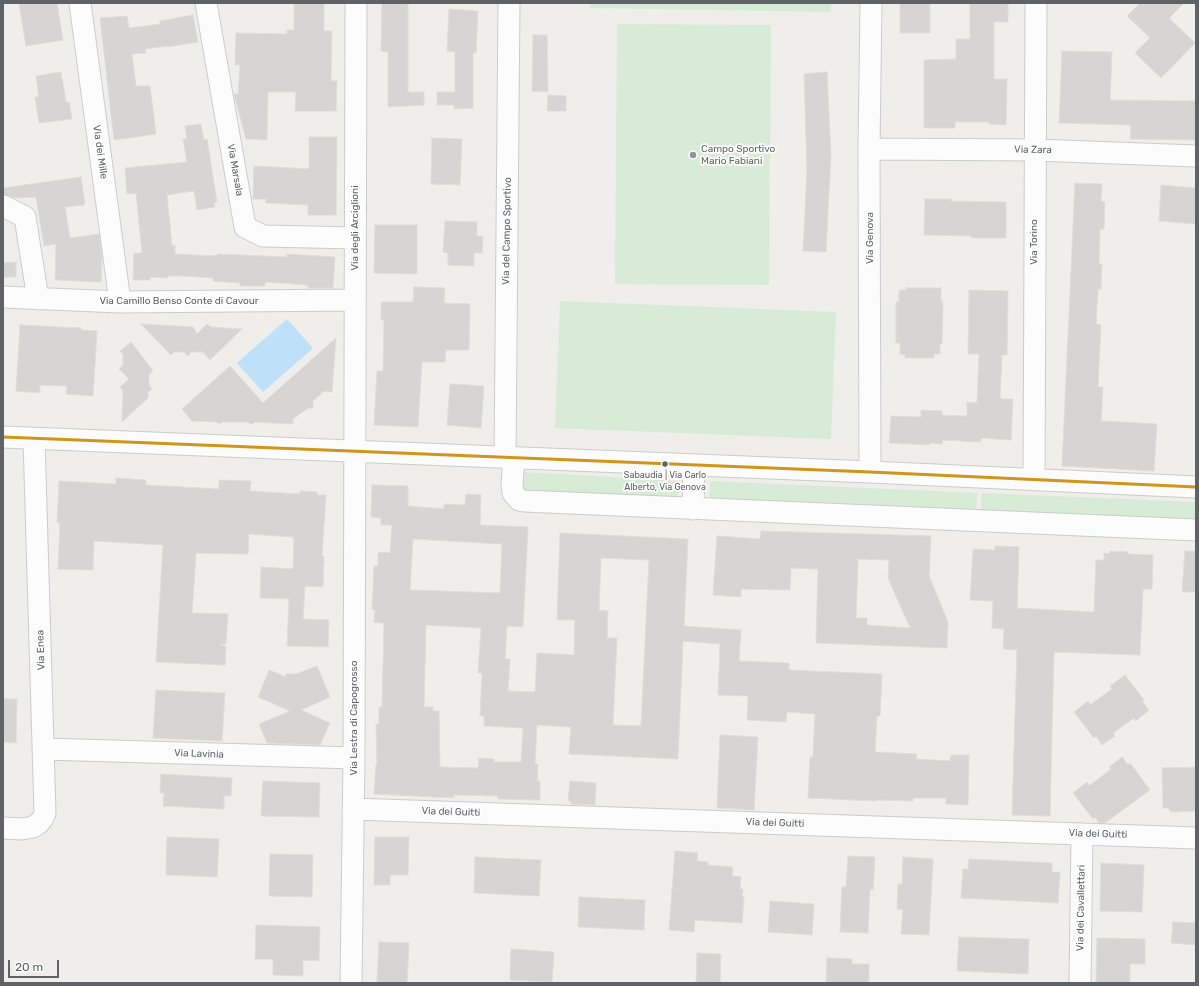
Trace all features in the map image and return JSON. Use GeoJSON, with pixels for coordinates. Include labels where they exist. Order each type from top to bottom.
{"type":"FeatureCollection","features":[{"type":"Feature","properties":{"kind":"street","name":"Via dei Mille"},"geometry":{"type":"LineString","coordinates":[[80,3],[120,302]]}},
{"type":"Feature","properties":{"kind":"street","name":"Via Marsala"},"geometry":{"type":"LineString","coordinates":[[206,3],[245,227],[263,236],[355,238]]}},
{"type":"Feature","properties":{"kind":"street","name":"Via degli Arciglioni"},"geometry":{"type":"LineString","coordinates":[[355,452],[356,3]]}},
{"type":"Feature","properties":{"kind":"street","name":"Via del Campo Sportivo"},"geometry":{"type":"LineString","coordinates":[[510,3],[509,458],[512,488],[515,497],[519,500],[530,502],[693,509]]}},
{"type":"Feature","properties":{"kind":"street","name":"Via Genova"},"geometry":{"type":"LineString","coordinates":[[870,472],[869,149],[871,3]]}},
{"type":"Feature","properties":{"kind":"street","name":"Via Torino"},"geometry":{"type":"LineString","coordinates":[[1034,480],[1036,3]]}},
{"type":"Feature","properties":{"kind":"street","name":"Via Zara"},"geometry":{"type":"LineString","coordinates":[[869,149],[1035,150],[1196,156]]}},
{"type":"Feature","properties":{"kind":"street"},"geometry":{"type":"LineString","coordinates":[[3,206],[25,218],[38,299]]}},
{"type":"Feature","properties":{"kind":"street","name":"Via Camillo Benso Conte di Cavour"},"geometry":{"type":"LineString","coordinates":[[3,297],[120,302],[355,300]]}},
{"type":"Feature","properties":{"kind":"street"},"geometry":{"type":"LineString","coordinates":[[3,437],[870,472],[1196,488]]}},
{"type":"Feature","properties":{"kind":"street","name":"Via Enea"},"geometry":{"type":"LineString","coordinates":[[3,828],[27,828],[39,823],[43,818],[46,807],[34,439]]}},
{"type":"Feature","properties":{"kind":"street","name":"Via Lestra di Capogrosso"},"geometry":{"type":"LineString","coordinates":[[351,983],[354,758],[355,452]]}},
{"type":"Feature","properties":{"kind":"street"},"geometry":{"type":"LineString","coordinates":[[694,465],[693,509],[1196,530]]}},
{"type":"Feature","properties":{"kind":"street","name":"Via Lavinia"},"geometry":{"type":"LineString","coordinates":[[44,749],[354,758]]}},
{"type":"Feature","properties":{"kind":"street","name":"Via dei Guitti"},"geometry":{"type":"LineString","coordinates":[[353,809],[1196,838]]}},
{"type":"Feature","properties":{"kind":"street","name":"Via dei Cavallettari"},"geometry":{"type":"LineString","coordinates":[[1080,983],[1082,834]]}},
{"type":"Feature","properties":{"kind":"green space"},"geometry":{"type":"Polygon","coordinates":[[[590,3],[831,3],[831,12],[590,8],[590,3]]]}},
{"type":"Feature","properties":{"kind":"green space","name":"Campo Sportivo Mario Fabiani"},"geometry":{"type":"Polygon","coordinates":[[[617,24],[771,25],[769,285],[615,284],[617,24]]]}},
{"type":"Feature","properties":{"kind":"green space"},"geometry":{"type":"Polygon","coordinates":[[[560,301],[836,312],[831,439],[555,428],[560,301]]]}},
{"type":"Feature","properties":{"kind":"green space"},"geometry":{"type":"Polygon","coordinates":[[[523,472],[679,481],[678,503],[521,494],[523,472]]]}},
{"type":"Feature","properties":{"kind":"green space"},"geometry":{"type":"Polygon","coordinates":[[[710,481],[977,493],[976,517],[709,504],[710,481]]]}},
{"type":"Feature","properties":{"kind":"green space"},"geometry":{"type":"Polygon","coordinates":[[[982,493],[1196,502],[1196,526],[980,518],[982,493]]]}},
{"type":"Feature","properties":{"kind":"water"},"geometry":{"type":"Polygon","coordinates":[[[287,319],[313,348],[263,392],[237,363],[287,319]]]}},
{"type":"Feature","properties":{"kind":"building"},"geometry":{"type":"Polygon","coordinates":[[[19,3],[57,3],[63,40],[26,46],[19,3]]]}},
{"type":"Feature","properties":{"kind":"building"},"geometry":{"type":"Polygon","coordinates":[[[294,3],[324,3],[324,31],[332,31],[331,81],[337,81],[336,111],[295,111],[296,92],[268,92],[267,140],[246,139],[234,94],[238,94],[240,65],[235,65],[236,33],[287,34],[287,30],[294,30],[294,3]]]}},
{"type":"Feature","properties":{"kind":"building"},"geometry":{"type":"Polygon","coordinates":[[[382,3],[408,3],[408,92],[424,92],[424,105],[388,107],[388,52],[381,51],[382,3]]]}},
{"type":"Feature","properties":{"kind":"building"},"geometry":{"type":"Polygon","coordinates":[[[900,3],[930,3],[930,33],[900,33],[900,3]]]}},
{"type":"Feature","properties":{"kind":"building"},"geometry":{"type":"Polygon","coordinates":[[[970,3],[1008,3],[1008,22],[994,22],[994,79],[1007,79],[1006,125],[989,124],[989,122],[955,122],[955,128],[924,128],[924,60],[956,59],[956,39],[970,39],[970,3]]]}},
{"type":"Feature","properties":{"kind":"building"},"geometry":{"type":"Polygon","coordinates":[[[1140,3],[1184,3],[1169,18],[1195,43],[1161,78],[1135,53],[1150,38],[1127,16],[1140,3]]]}},
{"type":"Feature","properties":{"kind":"building"},"geometry":{"type":"Polygon","coordinates":[[[449,9],[478,11],[476,53],[473,53],[473,108],[454,109],[454,105],[437,105],[437,92],[455,92],[455,52],[447,51],[449,9]]]}},
{"type":"Feature","properties":{"kind":"building"},"geometry":{"type":"Polygon","coordinates":[[[193,15],[198,42],[145,49],[146,53],[132,54],[136,86],[150,86],[156,134],[114,140],[100,18],[127,16],[129,28],[160,24],[160,21],[193,15]]]}},
{"type":"Feature","properties":{"kind":"building"},"geometry":{"type":"Polygon","coordinates":[[[533,35],[547,35],[548,92],[532,91],[533,35]]]}},
{"type":"Feature","properties":{"kind":"building"},"geometry":{"type":"Polygon","coordinates":[[[1062,51],[1112,52],[1110,100],[1196,101],[1196,140],[1130,139],[1131,125],[1059,123],[1062,51]]]}},
{"type":"Feature","properties":{"kind":"building"},"geometry":{"type":"Polygon","coordinates":[[[61,72],[66,102],[69,102],[72,119],[39,123],[35,97],[39,97],[36,76],[61,72]]]}},
{"type":"Feature","properties":{"kind":"building"},"geometry":{"type":"Polygon","coordinates":[[[827,72],[831,154],[826,252],[803,251],[807,170],[804,74],[827,72]]]}},
{"type":"Feature","properties":{"kind":"building"},"geometry":{"type":"Polygon","coordinates":[[[548,95],[566,96],[566,111],[547,111],[548,95]]]}},
{"type":"Feature","properties":{"kind":"building"},"geometry":{"type":"Polygon","coordinates":[[[201,124],[204,140],[207,139],[217,202],[214,203],[215,207],[197,210],[194,191],[167,195],[172,246],[175,245],[175,254],[287,257],[287,254],[335,257],[333,288],[308,288],[308,285],[265,282],[265,286],[240,286],[240,283],[213,281],[213,278],[183,276],[168,276],[168,278],[150,277],[150,280],[133,280],[134,253],[142,253],[136,193],[127,194],[125,168],[187,162],[183,139],[187,139],[185,126],[201,124]]]}},
{"type":"Feature","properties":{"kind":"building"},"geometry":{"type":"Polygon","coordinates":[[[309,137],[337,137],[336,215],[308,215],[308,205],[266,203],[266,199],[253,199],[254,166],[309,169],[309,137]]]}},
{"type":"Feature","properties":{"kind":"building"},"geometry":{"type":"Polygon","coordinates":[[[432,138],[462,139],[460,185],[431,184],[432,138]]]}},
{"type":"Feature","properties":{"kind":"building"},"geometry":{"type":"Polygon","coordinates":[[[81,177],[85,205],[65,207],[70,238],[99,234],[102,256],[101,282],[55,280],[56,244],[44,246],[36,197],[14,198],[3,194],[3,188],[81,177]]]}},
{"type":"Feature","properties":{"kind":"building"},"geometry":{"type":"Polygon","coordinates":[[[1075,183],[1102,184],[1101,201],[1105,202],[1104,229],[1100,229],[1099,264],[1102,264],[1101,289],[1098,289],[1096,324],[1101,325],[1098,387],[1103,387],[1101,421],[1157,424],[1154,471],[1062,466],[1075,183]]]}},
{"type":"Feature","properties":{"kind":"building"},"geometry":{"type":"Polygon","coordinates":[[[1161,185],[1196,188],[1196,224],[1159,221],[1161,185]]]}},
{"type":"Feature","properties":{"kind":"building"},"geometry":{"type":"Polygon","coordinates":[[[925,199],[1006,202],[1006,238],[971,238],[971,236],[924,235],[925,199]]]}},
{"type":"Feature","properties":{"kind":"building"},"geometry":{"type":"Polygon","coordinates":[[[445,221],[477,222],[477,236],[483,236],[482,253],[474,253],[474,266],[448,265],[448,253],[443,252],[445,221]]]}},
{"type":"Feature","properties":{"kind":"building"},"geometry":{"type":"Polygon","coordinates":[[[375,225],[417,225],[417,274],[374,273],[375,225]]]}},
{"type":"Feature","properties":{"kind":"building"},"geometry":{"type":"Polygon","coordinates":[[[16,262],[16,277],[3,277],[3,263],[16,262]]]}},
{"type":"Feature","properties":{"kind":"building"},"geometry":{"type":"Polygon","coordinates":[[[414,287],[445,288],[444,303],[470,304],[469,350],[446,350],[445,362],[422,362],[418,427],[374,425],[377,371],[383,371],[384,320],[381,320],[381,302],[413,302],[414,287]]]}},
{"type":"Feature","properties":{"kind":"building"},"geometry":{"type":"Polygon","coordinates":[[[906,288],[941,288],[941,301],[943,301],[942,344],[940,344],[940,354],[934,354],[934,358],[905,358],[905,355],[900,354],[900,343],[896,343],[896,302],[899,302],[899,290],[906,290],[906,288]]]}},
{"type":"Feature","properties":{"kind":"building"},"geometry":{"type":"Polygon","coordinates":[[[969,290],[1008,291],[1007,355],[1002,355],[1000,399],[1013,399],[1011,440],[981,438],[981,442],[943,440],[942,444],[929,443],[929,445],[889,443],[891,416],[921,417],[921,410],[942,411],[942,415],[967,416],[967,402],[977,403],[979,354],[968,354],[969,290]]]}},
{"type":"Feature","properties":{"kind":"building"},"geometry":{"type":"Polygon","coordinates":[[[141,324],[193,327],[197,334],[207,324],[211,327],[242,329],[210,360],[203,352],[191,352],[188,356],[184,352],[174,352],[171,355],[141,324]]]}},
{"type":"Feature","properties":{"kind":"building"},"geometry":{"type":"Polygon","coordinates":[[[20,325],[81,328],[81,330],[97,331],[93,396],[66,394],[67,386],[40,385],[40,393],[16,391],[20,325]]]}},
{"type":"Feature","properties":{"kind":"building"},"geometry":{"type":"Polygon","coordinates":[[[336,338],[332,392],[324,391],[313,401],[313,408],[308,408],[293,419],[293,424],[254,422],[251,425],[248,422],[222,422],[219,424],[216,422],[192,421],[182,409],[230,366],[263,403],[336,338]]]}},
{"type":"Feature","properties":{"kind":"building"},"geometry":{"type":"Polygon","coordinates":[[[131,342],[153,371],[149,374],[149,385],[152,389],[148,392],[148,398],[122,422],[123,391],[120,387],[129,379],[119,369],[123,365],[123,355],[120,351],[131,342]]]}},
{"type":"Feature","properties":{"kind":"building"},"geometry":{"type":"Polygon","coordinates":[[[450,384],[484,386],[481,428],[447,425],[450,384]]]}},
{"type":"Feature","properties":{"kind":"building"},"geometry":{"type":"Polygon","coordinates":[[[116,478],[146,480],[146,485],[219,489],[219,480],[251,481],[250,491],[300,494],[300,491],[317,492],[317,495],[326,495],[322,556],[324,556],[323,587],[305,586],[303,619],[329,620],[328,647],[287,646],[289,599],[260,598],[261,567],[293,569],[293,537],[249,534],[248,554],[196,553],[192,613],[228,614],[226,644],[220,644],[226,647],[225,665],[156,662],[163,545],[94,541],[93,570],[58,569],[60,523],[57,523],[59,481],[116,484],[116,478]]]}},
{"type":"Feature","properties":{"kind":"building"},"geometry":{"type":"Polygon","coordinates":[[[372,485],[408,486],[408,506],[444,509],[444,504],[465,505],[466,494],[481,495],[480,525],[528,527],[523,627],[507,626],[505,659],[510,659],[508,691],[535,692],[537,653],[574,655],[575,620],[557,620],[560,533],[688,539],[684,626],[741,630],[739,661],[789,663],[789,670],[882,674],[880,716],[877,716],[875,752],[917,754],[916,759],[950,761],[951,755],[969,755],[968,805],[946,804],[946,798],[913,798],[913,801],[876,801],[808,798],[810,757],[813,757],[815,714],[787,712],[786,722],[747,720],[748,696],[718,695],[720,644],[683,641],[678,759],[569,754],[571,727],[537,725],[535,764],[538,764],[537,781],[540,781],[540,800],[498,799],[498,796],[454,795],[454,798],[374,794],[377,764],[376,724],[379,724],[379,707],[382,707],[384,623],[374,622],[375,610],[372,609],[374,566],[378,566],[378,552],[390,553],[392,525],[381,525],[381,518],[371,517],[372,485]],[[413,539],[410,590],[500,593],[502,544],[413,539]],[[601,558],[599,610],[608,611],[607,638],[617,638],[613,725],[641,726],[649,560],[601,558]],[[426,625],[424,707],[433,707],[433,711],[439,711],[440,767],[478,768],[479,758],[494,759],[494,762],[521,762],[523,728],[484,726],[484,716],[480,716],[482,673],[478,673],[481,628],[426,625]]]}},
{"type":"Feature","properties":{"kind":"building"},"geometry":{"type":"Polygon","coordinates":[[[761,531],[931,536],[929,576],[948,622],[947,648],[816,643],[818,569],[791,568],[790,590],[741,589],[741,597],[713,595],[717,536],[760,539],[761,531]],[[858,559],[856,618],[867,618],[867,625],[910,628],[888,578],[889,560],[858,559]]]}},
{"type":"Feature","properties":{"kind":"building"},"geometry":{"type":"Polygon","coordinates":[[[995,546],[1019,547],[1017,608],[1094,612],[1096,560],[1104,560],[1104,553],[1109,554],[1110,551],[1128,552],[1128,554],[1153,555],[1152,589],[1143,589],[1140,655],[1054,652],[1050,816],[1012,815],[1017,650],[1003,649],[1004,629],[992,628],[993,601],[970,600],[973,549],[995,550],[995,546]]]}},
{"type":"Feature","properties":{"kind":"building"},"geometry":{"type":"Polygon","coordinates":[[[1185,551],[1196,551],[1196,592],[1182,592],[1185,551]]]}},
{"type":"Feature","properties":{"kind":"building"},"geometry":{"type":"Polygon","coordinates":[[[317,666],[330,697],[301,710],[330,723],[320,745],[267,743],[259,724],[290,711],[258,697],[269,670],[286,677],[286,674],[296,674],[317,666]]]}},
{"type":"Feature","properties":{"kind":"building"},"geometry":{"type":"Polygon","coordinates":[[[1125,675],[1144,700],[1142,701],[1149,710],[1136,721],[1134,718],[1113,733],[1115,736],[1102,745],[1096,736],[1094,738],[1074,712],[1088,701],[1090,705],[1112,689],[1110,686],[1125,675]]]}},
{"type":"Feature","properties":{"kind":"building"},"geometry":{"type":"Polygon","coordinates":[[[156,690],[225,693],[222,741],[153,738],[156,690]]]}},
{"type":"Feature","properties":{"kind":"building"},"geometry":{"type":"Polygon","coordinates":[[[3,699],[17,699],[16,743],[3,742],[3,699]]]}},
{"type":"Feature","properties":{"kind":"building"},"geometry":{"type":"Polygon","coordinates":[[[720,735],[758,737],[754,810],[717,808],[720,735]]]}},
{"type":"Feature","properties":{"kind":"building"},"geometry":{"type":"Polygon","coordinates":[[[1122,757],[1128,765],[1130,763],[1150,790],[1105,823],[1099,823],[1095,817],[1093,819],[1073,793],[1087,782],[1089,786],[1111,769],[1109,767],[1122,757]]]}},
{"type":"Feature","properties":{"kind":"building"},"geometry":{"type":"Polygon","coordinates":[[[1196,767],[1196,811],[1171,812],[1168,808],[1163,808],[1162,768],[1196,767]]]}},
{"type":"Feature","properties":{"kind":"building"},"geometry":{"type":"Polygon","coordinates":[[[161,774],[232,778],[231,796],[224,796],[224,809],[163,806],[164,793],[160,793],[161,774]]]}},
{"type":"Feature","properties":{"kind":"building"},"geometry":{"type":"Polygon","coordinates":[[[263,781],[320,783],[319,817],[261,816],[263,781]]]}},
{"type":"Feature","properties":{"kind":"building"},"geometry":{"type":"Polygon","coordinates":[[[570,781],[596,783],[595,805],[571,804],[571,801],[568,801],[570,781]]]}},
{"type":"Feature","properties":{"kind":"building"},"geometry":{"type":"Polygon","coordinates":[[[167,837],[219,839],[217,877],[166,875],[167,837]]]}},
{"type":"Feature","properties":{"kind":"building"},"geometry":{"type":"Polygon","coordinates":[[[375,837],[409,837],[408,875],[390,875],[390,885],[374,885],[375,837]]]}},
{"type":"Feature","properties":{"kind":"building"},"geometry":{"type":"Polygon","coordinates":[[[675,851],[698,853],[697,861],[708,862],[708,865],[733,867],[732,876],[741,877],[740,889],[743,889],[742,897],[744,897],[742,923],[695,920],[694,932],[669,930],[675,851]]]}},
{"type":"Feature","properties":{"kind":"building"},"geometry":{"type":"Polygon","coordinates":[[[270,854],[313,855],[312,897],[269,896],[270,854]]]}},
{"type":"Feature","properties":{"kind":"building"},"geometry":{"type":"Polygon","coordinates":[[[848,856],[875,857],[873,890],[870,889],[868,933],[840,932],[842,887],[846,887],[848,856]]]}},
{"type":"Feature","properties":{"kind":"building"},"geometry":{"type":"Polygon","coordinates":[[[475,857],[541,860],[539,896],[474,893],[475,857]]]}},
{"type":"Feature","properties":{"kind":"building"},"geometry":{"type":"Polygon","coordinates":[[[903,857],[933,859],[929,935],[901,934],[903,910],[897,909],[898,884],[902,884],[903,857]]]}},
{"type":"Feature","properties":{"kind":"building"},"geometry":{"type":"Polygon","coordinates":[[[969,859],[1052,863],[1052,872],[1060,872],[1058,903],[961,898],[963,869],[968,869],[969,859]]]}},
{"type":"Feature","properties":{"kind":"building"},"geometry":{"type":"Polygon","coordinates":[[[1101,863],[1144,865],[1142,912],[1100,911],[1101,863]]]}},
{"type":"Feature","properties":{"kind":"building"},"geometry":{"type":"Polygon","coordinates":[[[579,897],[645,900],[644,930],[578,927],[579,897]]]}},
{"type":"Feature","properties":{"kind":"building"},"geometry":{"type":"Polygon","coordinates":[[[770,901],[814,904],[812,935],[768,932],[770,901]]]}},
{"type":"Feature","properties":{"kind":"building"},"geometry":{"type":"Polygon","coordinates":[[[1173,922],[1196,923],[1196,945],[1171,943],[1173,922]]]}},
{"type":"Feature","properties":{"kind":"building"},"geometry":{"type":"Polygon","coordinates":[[[256,925],[320,927],[319,961],[303,960],[303,976],[273,975],[273,959],[255,959],[256,925]]]}},
{"type":"Feature","properties":{"kind":"building"},"geometry":{"type":"Polygon","coordinates":[[[959,937],[1029,939],[1028,974],[957,971],[959,937]]]}},
{"type":"Feature","properties":{"kind":"building"},"geometry":{"type":"Polygon","coordinates":[[[1097,938],[1145,939],[1145,964],[1130,964],[1130,983],[1096,983],[1097,938]]]}},
{"type":"Feature","properties":{"kind":"building"},"geometry":{"type":"Polygon","coordinates":[[[379,942],[409,943],[407,983],[377,983],[379,942]]]}},
{"type":"Feature","properties":{"kind":"building"},"geometry":{"type":"Polygon","coordinates":[[[511,949],[554,952],[552,982],[510,980],[511,949]]]}},
{"type":"Feature","properties":{"kind":"building"},"geometry":{"type":"Polygon","coordinates":[[[697,953],[721,954],[720,983],[696,983],[697,953]]]}},
{"type":"Feature","properties":{"kind":"building"},"geometry":{"type":"Polygon","coordinates":[[[827,958],[852,959],[852,964],[869,964],[869,983],[826,983],[827,958]]]}},
{"type":"Feature","properties":{"kind":"transit line"},"geometry":{"type":"LineString","coordinates":[[3,437],[870,472],[1196,487]]}},
{"type":"Feature","properties":{"kind":"place","name":"Campo Sportivo Mario Fabiani"},"geometry":{"type":"Point","coordinates":[693,155]}},
{"type":"Feature","properties":{"kind":"place","name":"Sabaudia | Via Carlo Alberto, Via Genova"},"geometry":{"type":"Point","coordinates":[665,464]}}]}
